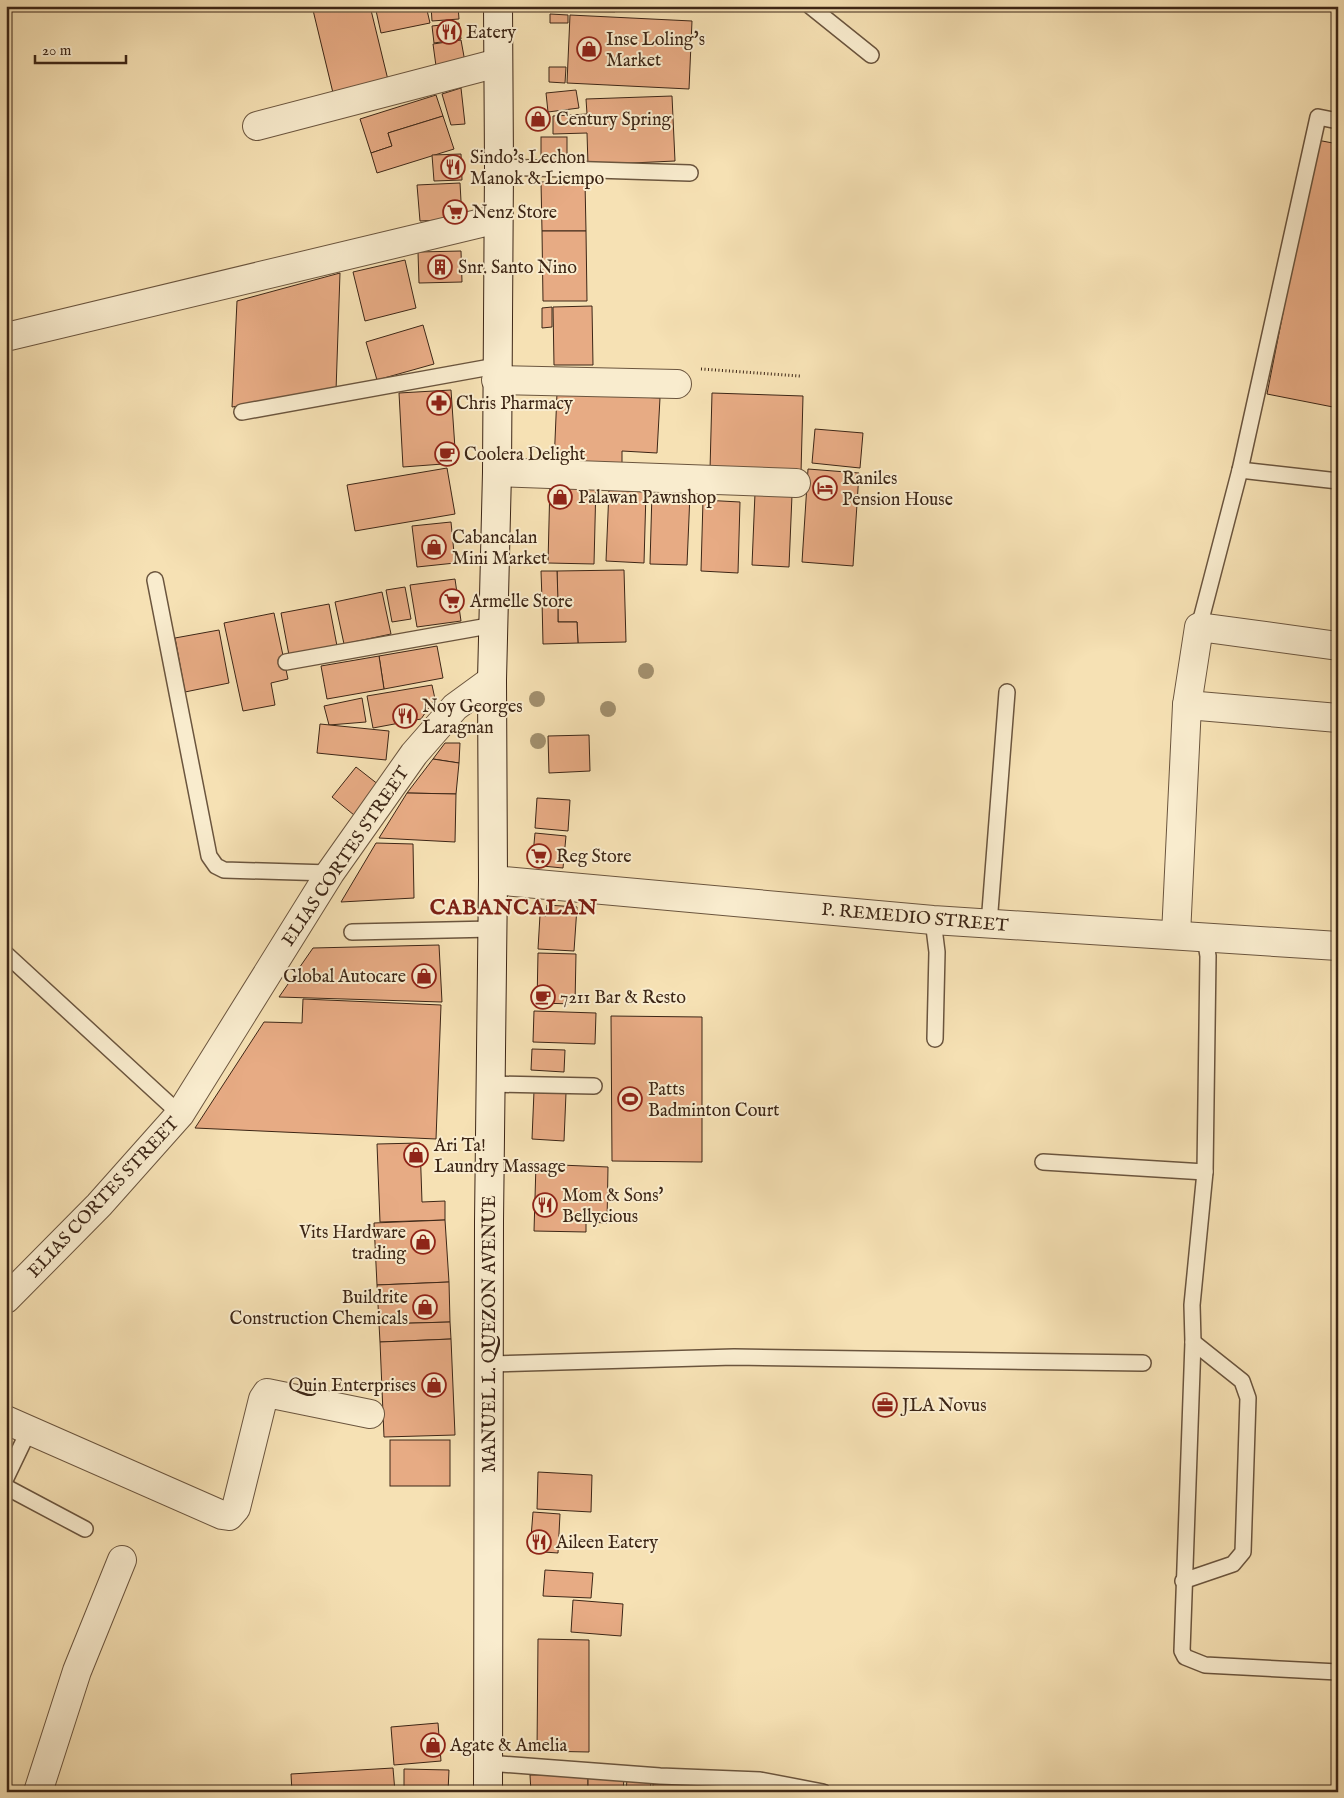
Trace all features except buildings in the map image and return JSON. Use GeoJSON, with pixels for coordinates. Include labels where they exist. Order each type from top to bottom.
{"type":"FeatureCollection","features":[{"type":"Feature","properties":{"kind":"street","name":"MANUEL L. QUEZON AVENUE"},"geometry":{"type":"LineString","coordinates":[[488,1792],[490,1084],[493,929],[492,680],[497,472],[498,6]]}},
{"type":"Feature","properties":{"kind":"street"},"geometry":{"type":"LineString","coordinates":[[257,126],[498,63]]}},
{"type":"Feature","properties":{"kind":"street"},"geometry":{"type":"LineString","coordinates":[[6,337],[498,219]]}},
{"type":"Feature","properties":{"kind":"street"},"geometry":{"type":"LineString","coordinates":[[496,373],[678,384]]}},
{"type":"Feature","properties":{"kind":"street"},"geometry":{"type":"LineString","coordinates":[[497,472],[796,483]]}},
{"type":"Feature","properties":{"kind":"street"},"geometry":{"type":"LineString","coordinates":[[1176,935],[1187,705],[1199,627],[1338,646]]}},
{"type":"Feature","properties":{"kind":"street","name":"ELIAS CORTES STREET"},"geometry":{"type":"LineString","coordinates":[[9,1290],[105,1198],[180,1114],[330,872],[414,754],[455,707],[492,680]]}},
{"type":"Feature","properties":{"kind":"street"},"geometry":{"type":"LineString","coordinates":[[1187,705],[1338,718]]}},
{"type":"Feature","properties":{"kind":"street","name":"P. REMEDIO STREET"},"geometry":{"type":"LineString","coordinates":[[493,880],[933,920],[1338,946]]}},
{"type":"Feature","properties":{"kind":"street"},"geometry":{"type":"LineString","coordinates":[[18,1425],[222,1515],[229,1516],[236,1508],[263,1399],[267,1393],[370,1414]]}},
{"type":"Feature","properties":{"kind":"street"},"geometry":{"type":"LineString","coordinates":[[38,1792],[77,1671],[122,1560]]}},
{"type":"Feature","properties":{"kind":"lane"},"geometry":{"type":"LineString","coordinates":[[810,6],[871,55]]}},
{"type":"Feature","properties":{"kind":"lane"},"geometry":{"type":"LineString","coordinates":[[1199,627],[1240,470],[1318,117],[1338,121]]}},
{"type":"Feature","properties":{"kind":"lane"},"geometry":{"type":"LineString","coordinates":[[499,167],[690,173]]}},
{"type":"Feature","properties":{"kind":"lane"},"geometry":{"type":"LineString","coordinates":[[242,412],[496,373]]}},
{"type":"Feature","properties":{"kind":"lane"},"geometry":{"type":"LineString","coordinates":[[1240,470],[1338,482]]}},
{"type":"Feature","properties":{"kind":"lane"},"geometry":{"type":"LineString","coordinates":[[155,580],[209,856],[216,866],[224,870],[330,872]]}},
{"type":"Feature","properties":{"kind":"lane"},"geometry":{"type":"LineString","coordinates":[[286,662],[494,624]]}},
{"type":"Feature","properties":{"kind":"lane"},"geometry":{"type":"LineString","coordinates":[[989,924],[1007,692]]}},
{"type":"Feature","properties":{"kind":"lane"},"geometry":{"type":"LineString","coordinates":[[933,920],[937,952],[935,1039]]}},
{"type":"Feature","properties":{"kind":"lane"},"geometry":{"type":"LineString","coordinates":[[352,932],[493,929]]}},
{"type":"Feature","properties":{"kind":"lane"},"geometry":{"type":"LineString","coordinates":[[1205,938],[1208,956],[1205,1172],[1192,1305],[1193,1342],[1182,1651],[1192,1661],[1205,1665],[1338,1672]]}},
{"type":"Feature","properties":{"kind":"lane"},"geometry":{"type":"LineString","coordinates":[[6,954],[180,1114]]}},
{"type":"Feature","properties":{"kind":"lane"},"geometry":{"type":"LineString","coordinates":[[490,1084],[594,1086]]}},
{"type":"Feature","properties":{"kind":"lane"},"geometry":{"type":"LineString","coordinates":[[1044,1162],[1205,1172]]}},
{"type":"Feature","properties":{"kind":"lane"},"geometry":{"type":"LineString","coordinates":[[1183,1581],[1233,1564],[1243,1552],[1248,1398],[1242,1381],[1193,1342]]}},
{"type":"Feature","properties":{"kind":"lane"},"geometry":{"type":"LineString","coordinates":[[489,1364],[734,1357],[1143,1363]]}},
{"type":"Feature","properties":{"kind":"lane"},"geometry":{"type":"LineString","coordinates":[[6,1478],[18,1425]]}},
{"type":"Feature","properties":{"kind":"lane"},"geometry":{"type":"LineString","coordinates":[[6,1487],[86,1529]]}},
{"type":"Feature","properties":{"kind":"lane"},"geometry":{"type":"LineString","coordinates":[[488,1763],[660,1776],[760,1780],[822,1792]]}},
{"type":"Feature","properties":{"kind":"path"},"geometry":{"type":"LineString","coordinates":[[678,384],[692,368],[800,376]]}},
{"type":"Feature","properties":{"kind":"place","name":"Eatery"},"geometry":{"type":"Point","coordinates":[449,32]}},
{"type":"Feature","properties":{"kind":"place","name":"Inse Loling's Market"},"geometry":{"type":"Point","coordinates":[589,49]}},
{"type":"Feature","properties":{"kind":"place","name":"Century Spring"},"geometry":{"type":"Point","coordinates":[538,119]}},
{"type":"Feature","properties":{"kind":"place","name":"Sindo's Lechon Manok & Liempo"},"geometry":{"type":"Point","coordinates":[453,167]}},
{"type":"Feature","properties":{"kind":"place","name":"Nenz Store"},"geometry":{"type":"Point","coordinates":[455,212]}},
{"type":"Feature","properties":{"kind":"place","name":"Snr. Santo Nino"},"geometry":{"type":"Point","coordinates":[440,267]}},
{"type":"Feature","properties":{"kind":"place","name":"Chris Pharmacy"},"geometry":{"type":"Point","coordinates":[439,403]}},
{"type":"Feature","properties":{"kind":"place","name":"Coolera Delight"},"geometry":{"type":"Point","coordinates":[447,454]}},
{"type":"Feature","properties":{"kind":"place","name":"Raniles Pension House"},"geometry":{"type":"Point","coordinates":[825,488]}},
{"type":"Feature","properties":{"kind":"place","name":"Palawan Pawnshop"},"geometry":{"type":"Point","coordinates":[560,497]}},
{"type":"Feature","properties":{"kind":"place","name":"Cabancalan Mini Market"},"geometry":{"type":"Point","coordinates":[434,547]}},
{"type":"Feature","properties":{"kind":"place","name":"Armelle Store"},"geometry":{"type":"Point","coordinates":[452,601]}},
{"type":"Feature","properties":{"kind":"place","name":"Noy Georges Laragnan"},"geometry":{"type":"Point","coordinates":[405,716]}},
{"type":"Feature","properties":{"kind":"place","name":"Reg Store"},"geometry":{"type":"Point","coordinates":[539,856]}},
{"type":"Feature","properties":{"kind":"place","name":"Global Autocare"},"geometry":{"type":"Point","coordinates":[424,976]}},
{"type":"Feature","properties":{"kind":"place","name":"7211 Bar & Resto"},"geometry":{"type":"Point","coordinates":[543,997]}},
{"type":"Feature","properties":{"kind":"place","name":"Patts Badminton Court"},"geometry":{"type":"Point","coordinates":[630,1099]}},
{"type":"Feature","properties":{"kind":"place","name":"Ari Ta! Laundry Massage"},"geometry":{"type":"Point","coordinates":[416,1155]}},
{"type":"Feature","properties":{"kind":"place","name":"Mom & Sons' Bellycious"},"geometry":{"type":"Point","coordinates":[545,1205]}},
{"type":"Feature","properties":{"kind":"place","name":"Vits Hardware trading"},"geometry":{"type":"Point","coordinates":[423,1242]}},
{"type":"Feature","properties":{"kind":"place","name":"Buildrite Construction Chemicals"},"geometry":{"type":"Point","coordinates":[425,1307]}},
{"type":"Feature","properties":{"kind":"place","name":"Quin Enterprises"},"geometry":{"type":"Point","coordinates":[434,1385]}},
{"type":"Feature","properties":{"kind":"place","name":"JLA Novus"},"geometry":{"type":"Point","coordinates":[885,1405]}},
{"type":"Feature","properties":{"kind":"place","name":"Aileen Eatery"},"geometry":{"type":"Point","coordinates":[539,1542]}},
{"type":"Feature","properties":{"kind":"place","name":"Agate & Amelia"},"geometry":{"type":"Point","coordinates":[433,1745]}},
{"type":"Feature","properties":{"kind":"district","name":"CABANCALAN"},"geometry":{"type":"Point","coordinates":[514,906]}}]}
